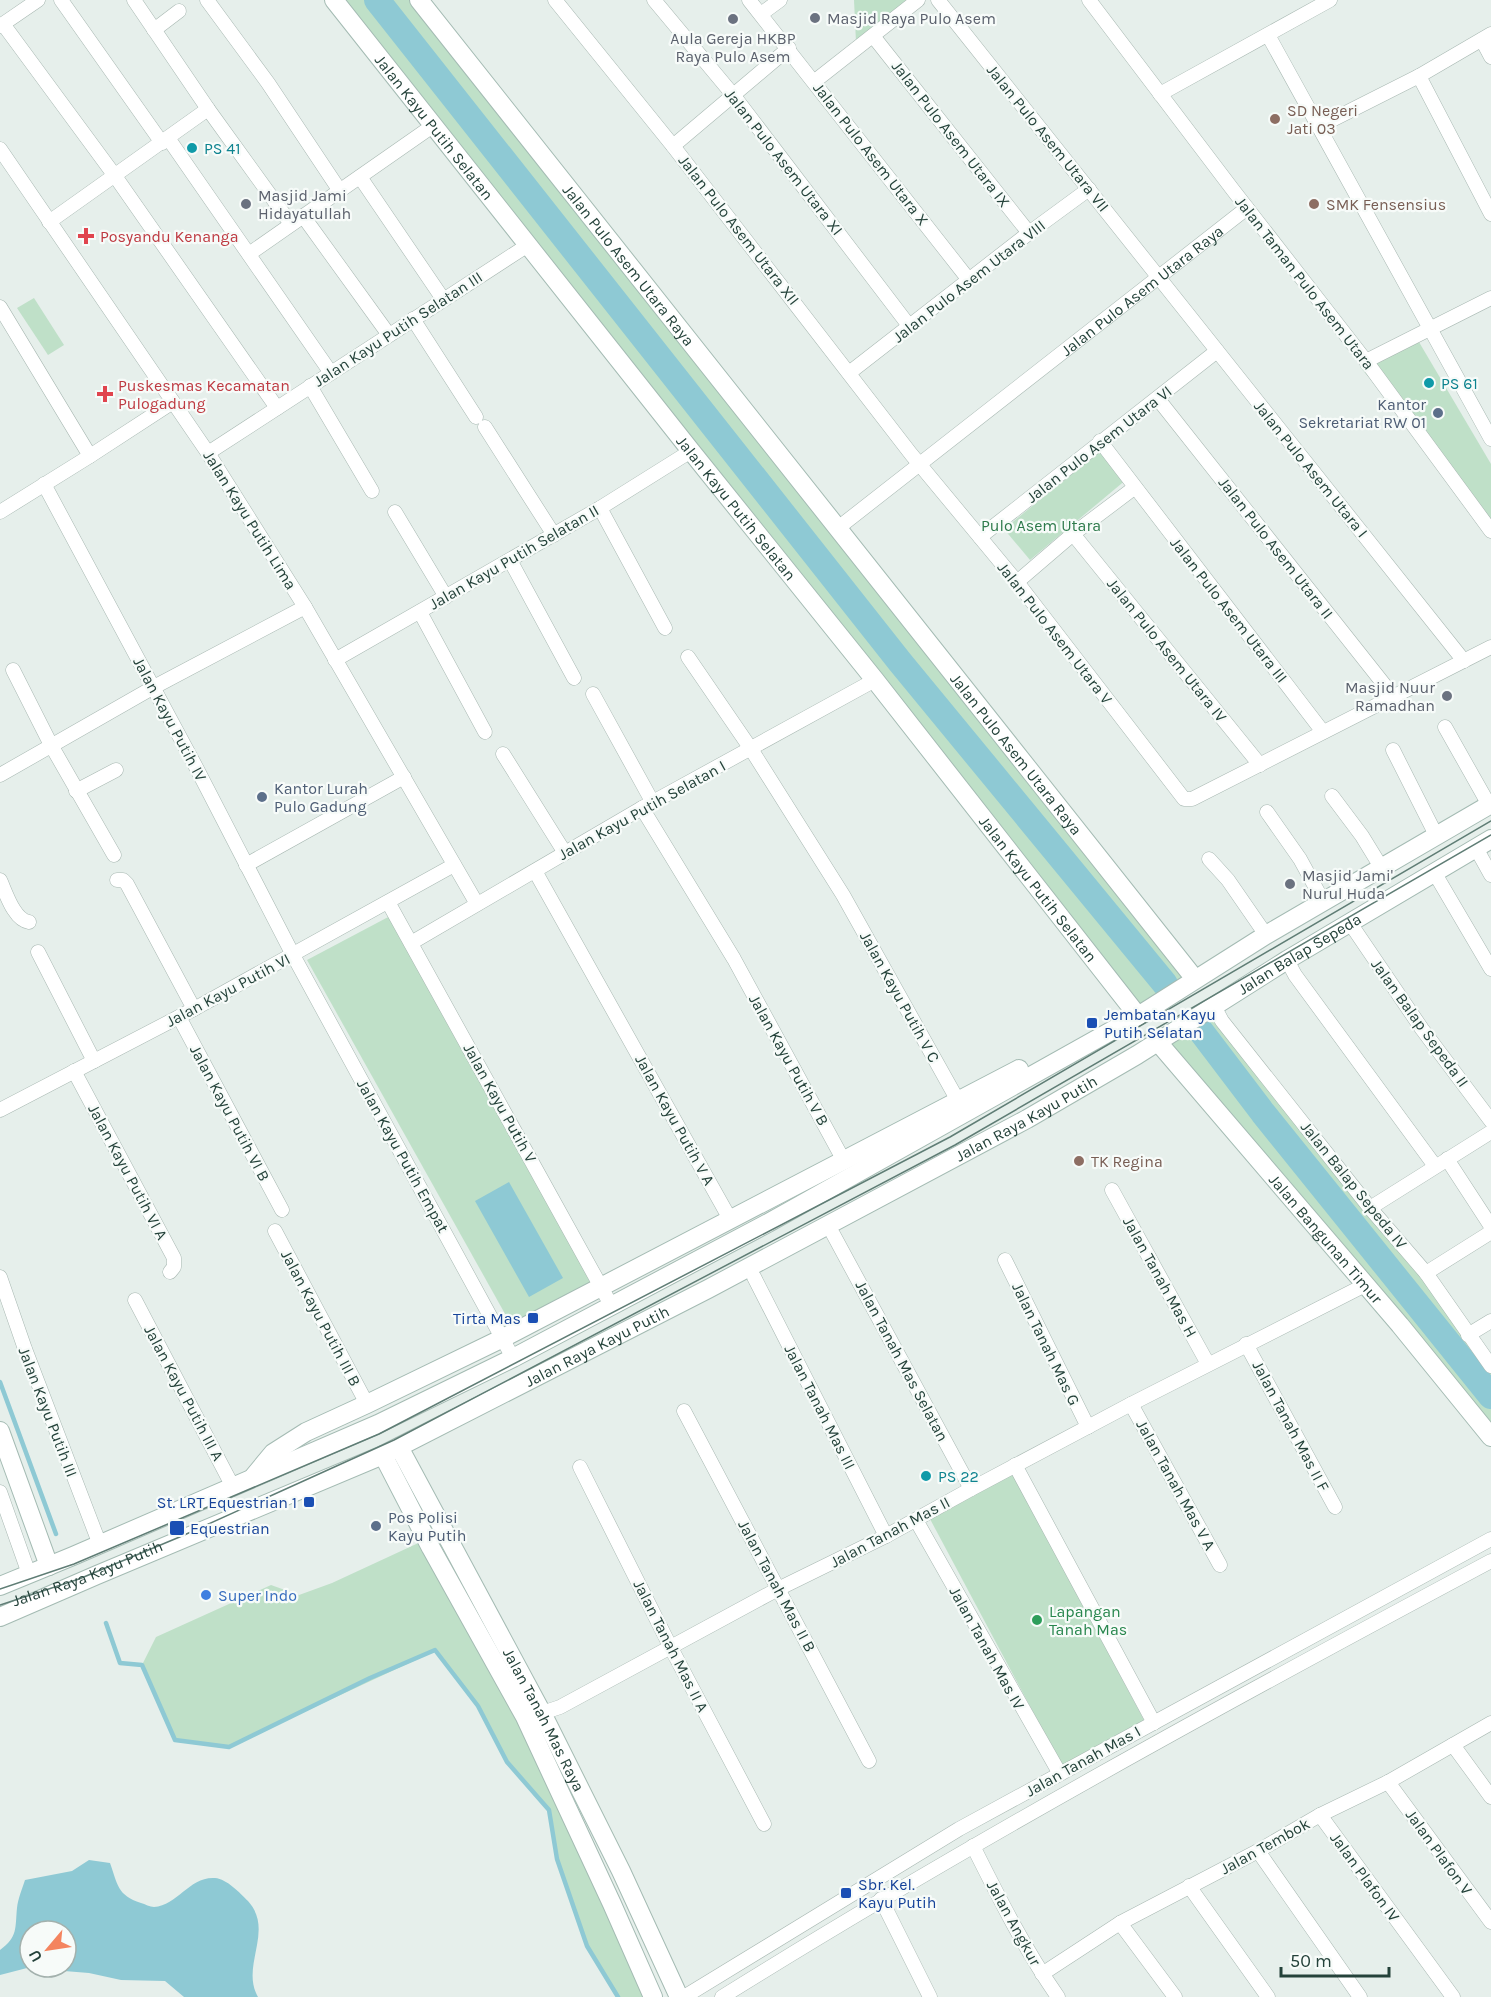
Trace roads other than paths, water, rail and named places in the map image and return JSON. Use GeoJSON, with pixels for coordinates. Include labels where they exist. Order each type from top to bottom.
{"type":"FeatureCollection","features":[{"type":"Feature","properties":{"kind":"street"},"geometry":{"type":"LineString","coordinates":[[38,0],[2,25],[115,176],[277,408]]}},
{"type":"Feature","properties":{"kind":"street"},"geometry":{"type":"LineString","coordinates":[[61,0],[249,254],[331,373]]}},
{"type":"Feature","properties":{"kind":"street"},"geometry":{"type":"LineString","coordinates":[[134,0],[291,225]]}},
{"type":"Feature","properties":{"kind":"street"},"geometry":{"type":"LineString","coordinates":[[207,0],[268,83],[340,190]]}},
{"type":"Feature","properties":{"kind":"street","name":"Jalan Kayu Putih Selatan"},"geometry":{"type":"LineString","coordinates":[[334,0],[691,451],[1144,1012]]}},
{"type":"Feature","properties":{"kind":"street","name":"Jalan Pulo Asem Utara Raya"},"geometry":{"type":"LineString","coordinates":[[419,0],[838,528],[1189,983]]}},
{"type":"Feature","properties":{"kind":"street","name":"Jalan Pulo Asem Utara XII"},"geometry":{"type":"LineString","coordinates":[[555,0],[673,146],[919,464]]}},
{"type":"Feature","properties":{"kind":"street","name":"Jalan Pulo Asem Utara XI"},"geometry":{"type":"LineString","coordinates":[[654,0],[734,96],[910,327]]}},
{"type":"Feature","properties":{"kind":"street","name":"Jalan Pulo Asem Utara X"},"geometry":{"type":"LineString","coordinates":[[749,0],[969,280]]}},
{"type":"Feature","properties":{"kind":"street"},"geometry":{"type":"LineString","coordinates":[[761,14],[780,0]]}},
{"type":"Feature","properties":{"kind":"street"},"geometry":{"type":"LineString","coordinates":[[814,81],[918,0]]}},
{"type":"Feature","properties":{"kind":"street","name":"Jalan Pulo Asem Utara VII"},"geometry":{"type":"LineString","coordinates":[[938,0],[1158,276]]}},
{"type":"Feature","properties":{"kind":"street","name":"Jalan Taman Pulo Asem Utara"},"geometry":{"type":"LineString","coordinates":[[1089,0],[1366,361],[1491,531]]}},
{"type":"Feature","properties":{"kind":"street"},"geometry":{"type":"LineString","coordinates":[[1160,94],[1330,0]]}},
{"type":"Feature","properties":{"kind":"street"},"geometry":{"type":"LineString","coordinates":[[154,30],[179,11]]}},
{"type":"Feature","properties":{"kind":"street"},"geometry":{"type":"LineString","coordinates":[[1268,35],[1491,439]]}},
{"type":"Feature","properties":{"kind":"street","name":"Jalan Pulo Asem Utara IX"},"geometry":{"type":"LineString","coordinates":[[873,36],[1029,233]]}},
{"type":"Feature","properties":{"kind":"street"},"geometry":{"type":"LineString","coordinates":[[1318,127],[1419,76],[1486,37],[1491,57]]}},
{"type":"Feature","properties":{"kind":"street"},"geometry":{"type":"LineString","coordinates":[[673,146],[789,48]]}},
{"type":"Feature","properties":{"kind":"street"},"geometry":{"type":"LineString","coordinates":[[1419,76],[1491,213]]}},
{"type":"Feature","properties":{"kind":"street"},"geometry":{"type":"LineString","coordinates":[[49,222],[208,109]]}},
{"type":"Feature","properties":{"kind":"street"},"geometry":{"type":"LineString","coordinates":[[249,254],[434,125]]}},
{"type":"Feature","properties":{"kind":"street","name":"Jalan Kayu Putih Lima"},"geometry":{"type":"LineString","coordinates":[[0,149],[208,453],[305,607],[477,904]]}},
{"type":"Feature","properties":{"kind":"street"},"geometry":{"type":"LineString","coordinates":[[360,177],[443,299]]}},
{"type":"Feature","properties":{"kind":"street","name":"Jalan Pulo Asem Utara VIII"},"geometry":{"type":"LineString","coordinates":[[849,373],[1089,189]]}},
{"type":"Feature","properties":{"kind":"street","name":"Jalan Pulo Asem Utara Raya"},"geometry":{"type":"LineString","coordinates":[[838,528],[1247,208]]}},
{"type":"Feature","properties":{"kind":"street"},"geometry":{"type":"LineString","coordinates":[[303,216],[389,335]]}},
{"type":"Feature","properties":{"kind":"street","name":"Jalan Kayu Putih Selatan III"},"geometry":{"type":"LineString","coordinates":[[208,453],[528,245]]}},
{"type":"Feature","properties":{"kind":"street","name":"Jalan Pulo Asem Utara I"},"geometry":{"type":"LineString","coordinates":[[1158,276],[1464,661]]}},
{"type":"Feature","properties":{"kind":"street"},"geometry":{"type":"LineString","coordinates":[[1366,361],[1491,298]]}},
{"type":"Feature","properties":{"kind":"street"},"geometry":{"type":"LineString","coordinates":[[0,307],[90,456]]}},
{"type":"Feature","properties":{"kind":"street"},"geometry":{"type":"LineString","coordinates":[[413,319],[554,535]]}},
{"type":"Feature","properties":{"kind":"street","name":"Jalan Pulo Asem Utara VI"},"geometry":{"type":"LineString","coordinates":[[980,537],[1217,351]]}},
{"type":"Feature","properties":{"kind":"street"},"geometry":{"type":"LineString","coordinates":[[310,386],[372,491]]}},
{"type":"Feature","properties":{"kind":"street","name":"Jalan Pulo Asem Utara II"},"geometry":{"type":"LineString","coordinates":[[1158,399],[1394,697]]}},
{"type":"Feature","properties":{"kind":"street"},"geometry":{"type":"LineString","coordinates":[[0,512],[172,402]]}},
{"type":"Feature","properties":{"kind":"street","name":"Jalan Pulo Asem Utara III"},"geometry":{"type":"LineString","coordinates":[[1100,441],[1323,732]]}},
{"type":"Feature","properties":{"kind":"street","name":"Jalan Kayu Putih Selatan II"},"geometry":{"type":"LineString","coordinates":[[335,660],[600,508],[691,451]]}},
{"type":"Feature","properties":{"kind":"street","name":"Jalan Pulo Asem Utara V"},"geometry":{"type":"LineString","coordinates":[[919,464],[1017,582],[1184,799],[1191,799],[1260,765]]}},
{"type":"Feature","properties":{"kind":"street","name":"Jalan Kayu Putih IV"},"geometry":{"type":"LineString","coordinates":[[44,484],[154,687],[293,955]]}},
{"type":"Feature","properties":{"kind":"street"},"geometry":{"type":"LineString","coordinates":[[1017,582],[1073,534],[1134,488]]}},
{"type":"Feature","properties":{"kind":"street"},"geometry":{"type":"LineString","coordinates":[[600,508],[665,628]]}},
{"type":"Feature","properties":{"kind":"street"},"geometry":{"type":"LineString","coordinates":[[395,513],[446,597]]}},
{"type":"Feature","properties":{"kind":"street","name":"Jalan Pulo Asem Utara IV"},"geometry":{"type":"LineString","coordinates":[[1073,534],[1260,765]]}},
{"type":"Feature","properties":{"kind":"street"},"geometry":{"type":"LineString","coordinates":[[510,560],[574,678]]}},
{"type":"Feature","properties":{"kind":"street"},"geometry":{"type":"LineString","coordinates":[[0,775],[154,687],[305,607]]}},
{"type":"Feature","properties":{"kind":"street"},"geometry":{"type":"LineString","coordinates":[[420,612],[485,732]]}},
{"type":"Feature","properties":{"kind":"street"},"geometry":{"type":"LineString","coordinates":[[1260,765],[1491,647]]}},
{"type":"Feature","properties":{"kind":"street","name":"Jalan Kayu Putih V C"},"geometry":{"type":"LineString","coordinates":[[688,657],[751,749],[843,895],[957,1100]]}},
{"type":"Feature","properties":{"kind":"street"},"geometry":{"type":"LineString","coordinates":[[13,670],[76,791],[114,855]]}},
{"type":"Feature","properties":{"kind":"street","name":"Jalan Kayu Putih Selatan I"},"geometry":{"type":"LineString","coordinates":[[411,943],[648,805],[875,680]]}},
{"type":"Feature","properties":{"kind":"street","name":"Jalan Kayu Putih V B"},"geometry":{"type":"LineString","coordinates":[[593,694],[648,805],[844,1161]]}},
{"type":"Feature","properties":{"kind":"street"},"geometry":{"type":"LineString","coordinates":[[1445,727],[1490,805]]}},
{"type":"Feature","properties":{"kind":"street"},"geometry":{"type":"LineString","coordinates":[[1393,750],[1436,835]]}},
{"type":"Feature","properties":{"kind":"street"},"geometry":{"type":"LineString","coordinates":[[503,754],[565,853]]}},
{"type":"Feature","properties":{"kind":"street"},"geometry":{"type":"LineString","coordinates":[[76,791],[116,770]]}},
{"type":"Feature","properties":{"kind":"street"},"geometry":{"type":"LineString","coordinates":[[246,865],[404,777]]}},
{"type":"Feature","properties":{"kind":"street"},"geometry":{"type":"LineString","coordinates":[[1332,796],[1362,836],[1381,867]]}},
{"type":"Feature","properties":{"kind":"street","name":"Jalan Balap Sepeda"},"geometry":{"type":"LineString","coordinates":[[1144,1012],[1266,935],[1490,805]]}},
{"type":"Feature","properties":{"kind":"street"},"geometry":{"type":"LineString","coordinates":[[1267,812],[1300,859],[1323,901],[1345,926]]}},
{"type":"Feature","properties":{"kind":"street"},"geometry":{"type":"LineString","coordinates":[[1483,844],[1491,875]]}},
{"type":"Feature","properties":{"kind":"street","name":"Jalan Balap Sepeda"},"geometry":{"type":"LineString","coordinates":[[1164,1037],[1287,960],[1483,844]]}},
{"type":"Feature","properties":{"kind":"street"},"geometry":{"type":"LineString","coordinates":[[1209,859],[1228,880],[1266,935]]}},
{"type":"Feature","properties":{"kind":"street","name":"Jalan Kayu Putih VI"},"geometry":{"type":"LineString","coordinates":[[0,1110],[194,1010],[454,865]]}},
{"type":"Feature","properties":{"kind":"street","name":"Jalan Kayu Putih V A"},"geometry":{"type":"LineString","coordinates":[[535,871],[730,1220]]}},
{"type":"Feature","properties":{"kind":"street"},"geometry":{"type":"LineString","coordinates":[[1434,872],[1491,969]]}},
{"type":"Feature","properties":{"kind":"street"},"geometry":{"type":"LineString","coordinates":[[0,880],[17,915],[29,922]]}},
{"type":"Feature","properties":{"kind":"street"},"geometry":{"type":"LineString","coordinates":[[117,880],[123,880],[128,884],[194,1010]]}},
{"type":"Feature","properties":{"kind":"street","name":"Jalan Kayu Putih V"},"geometry":{"type":"LineString","coordinates":[[388,902],[611,1305]]}},
{"type":"Feature","properties":{"kind":"street","name":"Jalan Balap Sepeda II"},"geometry":{"type":"LineString","coordinates":[[1345,926],[1491,1121]]}},
{"type":"Feature","properties":{"kind":"street"},"geometry":{"type":"LineString","coordinates":[[38,952],[94,1061]]}},
{"type":"Feature","properties":{"kind":"street","name":"Jalan Kayu Putih Empat"},"geometry":{"type":"LineString","coordinates":[[293,955],[513,1358]]}},
{"type":"Feature","properties":{"kind":"street"},"geometry":{"type":"LineString","coordinates":[[1287,960],[1295,975],[1435,1166]]}},
{"type":"Feature","properties":{"kind":"street","name":"Jalan Balap Sepeda IV"},"geometry":{"type":"LineString","coordinates":[[1208,1010],[1222,1021],[1370,1208],[1426,1273],[1491,1366]]}},
{"type":"Feature","properties":{"kind":"street","name":"Jalan Raya Kayu Putih"},"geometry":{"type":"LineString","coordinates":[[0,1586],[378,1424],[513,1358],[768,1223],[1144,1012]]}},
{"type":"Feature","properties":{"kind":"street","name":"Jalan Kayu Putih VI B"},"geometry":{"type":"LineString","coordinates":[[179,1017],[282,1210]]}},
{"type":"Feature","properties":{"kind":"street","name":"Jalan Raya Kayu Putih"},"geometry":{"type":"LineString","coordinates":[[253,1478],[273,1453],[306,1432],[503,1338],[1050,1053],[1108,1032]]}},
{"type":"Feature","properties":{"kind":"street","name":"Jalan Raya Kayu Putih"},"geometry":{"type":"LineString","coordinates":[[0,1617],[391,1451],[536,1378],[1027,1119],[1164,1037]]}},
{"type":"Feature","properties":{"kind":"street","name":"Jalan Bangunan Timur"},"geometry":{"type":"LineString","coordinates":[[1164,1037],[1491,1437]]}},
{"type":"Feature","properties":{"kind":"street","name":"Jalan Kayu Putih VI A"},"geometry":{"type":"LineString","coordinates":[[74,1071],[174,1258],[174,1267],[170,1272]]}},
{"type":"Feature","properties":{"kind":"street"},"geometry":{"type":"LineString","coordinates":[[1370,1208],[1491,1132]]}},
{"type":"Feature","properties":{"kind":"street"},"geometry":{"type":"LineString","coordinates":[[1426,1273],[1491,1230],[1447,1159]]}},
{"type":"Feature","properties":{"kind":"street","name":"Jalan Tanah Mas H"},"geometry":{"type":"LineString","coordinates":[[1112,1190],[1208,1364]]}},
{"type":"Feature","properties":{"kind":"street"},"geometry":{"type":"LineString","coordinates":[[768,1223],[780,1249]]}},
{"type":"Feature","properties":{"kind":"street","name":"Jalan Kayu Putih III B"},"geometry":{"type":"LineString","coordinates":[[275,1231],[368,1404]]}},
{"type":"Feature","properties":{"kind":"street","name":"Jalan Tanah Mas Selatan"},"geometry":{"type":"LineString","coordinates":[[833,1234],[971,1489]]}},
{"type":"Feature","properties":{"kind":"street","name":"Jalan Tanah Mas G"},"geometry":{"type":"LineString","coordinates":[[1005,1260],[1088,1427]]}},
{"type":"Feature","properties":{"kind":"street","name":"Jalan Kayu Putih III"},"geometry":{"type":"LineString","coordinates":[[0,1277],[99,1545]]}},
{"type":"Feature","properties":{"kind":"street","name":"Jalan Tanah Mas III"},"geometry":{"type":"LineString","coordinates":[[754,1277],[886,1536]]}},
{"type":"Feature","properties":{"kind":"street","name":"Jalan Tanah Mas II"},"geometry":{"type":"LineString","coordinates":[[542,1713],[560,1707],[778,1589],[886,1536],[1131,1404],[1365,1285]]}},
{"type":"Feature","properties":{"kind":"street","name":"Jalan Kayu Putih III A"},"geometry":{"type":"LineString","coordinates":[[135,1300],[232,1486]]}},
{"type":"Feature","properties":{"kind":"street"},"geometry":{"type":"LineString","coordinates":[[1468,1335],[1491,1321]]}},
{"type":"Feature","properties":{"kind":"street","name":"Jalan Tanah Mas II F"},"geometry":{"type":"LineString","coordinates":[[1246,1344],[1335,1507]]}},
{"type":"Feature","properties":{"kind":"street","name":"Jalan Tanah Mas V A"},"geometry":{"type":"LineString","coordinates":[[1131,1404],[1220,1565]]}},
{"type":"Feature","properties":{"kind":"street","name":"Jalan Tanah Mas II B"},"geometry":{"type":"LineString","coordinates":[[684,1411],[869,1761]]}},
{"type":"Feature","properties":{"kind":"street"},"geometry":{"type":"LineString","coordinates":[[0,1431],[51,1565]]}},
{"type":"Feature","properties":{"kind":"street","name":"Jalan Tanah Mas Raya"},"geometry":{"type":"LineString","coordinates":[[391,1451],[542,1713],[621,1871],[679,1997]]}},
{"type":"Feature","properties":{"kind":"street","name":"Jalan Tanah Mas Raya"},"geometry":{"type":"LineString","coordinates":[[391,1451],[431,1548],[525,1717],[653,1997]]}},
{"type":"Feature","properties":{"kind":"street"},"geometry":{"type":"LineString","coordinates":[[1015,1465],[1154,1722]]}},
{"type":"Feature","properties":{"kind":"street","name":"Jalan Tanah Mas II A"},"geometry":{"type":"LineString","coordinates":[[580,1467],[670,1646],[764,1824]]}},
{"type":"Feature","properties":{"kind":"street"},"geometry":{"type":"LineString","coordinates":[[0,1492],[29,1574]]}},
{"type":"Feature","properties":{"kind":"street","name":"Jalan Tanah Mas IV"},"geometry":{"type":"LineString","coordinates":[[916,1520],[1060,1774]]}},
{"type":"Feature","properties":{"kind":"street","name":"Jalan Tanah Mas I"},"geometry":{"type":"LineString","coordinates":[[684,1997],[959,1829],[1491,1539]]}},
{"type":"Feature","properties":{"kind":"street","name":"Jalan Tanah Mas I"},"geometry":{"type":"LineString","coordinates":[[722,1997],[881,1899],[973,1846],[1334,1644],[1491,1561]]}},
{"type":"Feature","properties":{"kind":"street","name":"Jalan Tembok"},"geometry":{"type":"LineString","coordinates":[[1042,1974],[1120,1923],[1258,1851],[1320,1815],[1388,1782],[1491,1724]]}},
{"type":"Feature","properties":{"kind":"street"},"geometry":{"type":"LineString","coordinates":[[1453,1744],[1491,1797]]}},
{"type":"Feature","properties":{"kind":"street","name":"Jalan Plafon V"},"geometry":{"type":"LineString","coordinates":[[1388,1782],[1491,1922]]}},
{"type":"Feature","properties":{"kind":"street","name":"Jalan Plafon IV"},"geometry":{"type":"LineString","coordinates":[[1320,1815],[1453,1997]]}},
{"type":"Feature","properties":{"kind":"street","name":"Jalan Angkur"},"geometry":{"type":"LineString","coordinates":[[973,1846],[999,1898],[1042,1974],[1058,1997]]}},
{"type":"Feature","properties":{"kind":"street"},"geometry":{"type":"LineString","coordinates":[[1258,1851],[1360,1997]]}},
{"type":"Feature","properties":{"kind":"street"},"geometry":{"type":"LineString","coordinates":[[1189,1886],[1268,1997]]}},
{"type":"Feature","properties":{"kind":"street"},"geometry":{"type":"LineString","coordinates":[[881,1899],[930,1997]]}},
{"type":"Feature","properties":{"kind":"street"},"geometry":{"type":"LineString","coordinates":[[1120,1923],[1175,1997]]}},
{"type":"Feature","properties":{"kind":"water"},"geometry":{"type":"Polygon","coordinates":[[[509,1182],[563,1278],[529,1297],[475,1201],[509,1182]]]}},
{"type":"Feature","properties":{"kind":"water"},"geometry":{"type":"Polygon","coordinates":[[[89,1860],[110,1863],[123,1893],[133,1900],[154,1907],[170,1901],[198,1881],[220,1879],[237,1890],[255,1912],[258,1936],[253,1973],[258,1997],[184,1997],[165,1981],[121,1980],[78,1972],[78,1919],[18,1919],[18,1970],[0,1975],[0,1950],[13,1936],[20,1894],[25,1880],[72,1871],[89,1860]]]}},
{"type":"Feature","properties":{"kind":"waterway"},"geometry":{"type":"LineString","coordinates":[[377,0],[900,662],[1165,984]]}},
{"type":"Feature","properties":{"kind":"waterway"},"geometry":{"type":"LineString","coordinates":[[1200,1030],[1263,1113],[1491,1396]]}},
{"type":"Feature","properties":{"kind":"waterway"},"geometry":{"type":"LineString","coordinates":[[0,1382],[56,1534]]}},
{"type":"Feature","properties":{"kind":"waterway"},"geometry":{"type":"LineString","coordinates":[[106,1623],[120,1663],[142,1665],[175,1740],[229,1747],[370,1678],[435,1650],[478,1706],[507,1762],[549,1810],[557,1859],[587,1946],[618,1997]]}},
{"type":"Feature","properties":{"kind":"tram line"},"geometry":{"type":"LineString","coordinates":[[0,1589],[74,1564],[379,1434],[950,1137],[1491,821]]}},
{"type":"Feature","properties":{"kind":"tram line"},"geometry":{"type":"LineString","coordinates":[[0,1605],[79,1579],[182,1536],[394,1440],[955,1145],[1491,835]]}},
{"type":"Feature","properties":{"kind":"place","name":"Masjid Raya Pulo Asem"},"geometry":{"type":"Point","coordinates":[815,18]}},
{"type":"Feature","properties":{"kind":"place","name":"Aula Gereja HKBP Raya Pulo Asem"},"geometry":{"type":"Point","coordinates":[733,19]}},
{"type":"Feature","properties":{"kind":"place","name":"SD Negeri Jati 03"},"geometry":{"type":"Point","coordinates":[1275,119]}},
{"type":"Feature","properties":{"kind":"place","name":"PS 41"},"geometry":{"type":"Point","coordinates":[192,148]}},
{"type":"Feature","properties":{"kind":"place","name":"Masjid Jami Hidayatullah"},"geometry":{"type":"Point","coordinates":[246,204]}},
{"type":"Feature","properties":{"kind":"place","name":"SMK Fensensius"},"geometry":{"type":"Point","coordinates":[1314,204]}},
{"type":"Feature","properties":{"kind":"place","name":"Posyandu Kenanga"},"geometry":{"type":"Point","coordinates":[86,236]}},
{"type":"Feature","properties":{"kind":"place","name":"PS 61"},"geometry":{"type":"Point","coordinates":[1429,383]}},
{"type":"Feature","properties":{"kind":"place","name":"Puskesmas Kecamatan Pulogadung"},"geometry":{"type":"Point","coordinates":[105,394]}},
{"type":"Feature","properties":{"kind":"place","name":"Kantor Sekretariat RW 01"},"geometry":{"type":"Point","coordinates":[1438,413]}},
{"type":"Feature","properties":{"kind":"place","name":"Masjid Nuur Ramadhan"},"geometry":{"type":"Point","coordinates":[1447,696]}},
{"type":"Feature","properties":{"kind":"place","name":"Kantor Lurah Pulo Gadung"},"geometry":{"type":"Point","coordinates":[262,797]}},
{"type":"Feature","properties":{"kind":"place","name":"Masjid Jami' Nurul Huda"},"geometry":{"type":"Point","coordinates":[1290,884]}},
{"type":"Feature","properties":{"kind":"place","name":"Jembatan Kayu Putih Selatan"},"geometry":{"type":"Point","coordinates":[1092,1023]}},
{"type":"Feature","properties":{"kind":"place","name":"TK Regina"},"geometry":{"type":"Point","coordinates":[1079,1161]}},
{"type":"Feature","properties":{"kind":"place","name":"Tirta Mas"},"geometry":{"type":"Point","coordinates":[533,1318]}},
{"type":"Feature","properties":{"kind":"place","name":"PS 22"},"geometry":{"type":"Point","coordinates":[926,1476]}},
{"type":"Feature","properties":{"kind":"place","name":"St. LRT Equestrian 1"},"geometry":{"type":"Point","coordinates":[309,1502]}},
{"type":"Feature","properties":{"kind":"place","name":"Pos Polisi Kayu Putih"},"geometry":{"type":"Point","coordinates":[376,1526]}},
{"type":"Feature","properties":{"kind":"place","name":"Equestrian"},"geometry":{"type":"Point","coordinates":[177,1528]}},
{"type":"Feature","properties":{"kind":"place","name":"Super Indo"},"geometry":{"type":"Point","coordinates":[206,1595]}},
{"type":"Feature","properties":{"kind":"place","name":"Lapangan Tanah Mas"},"geometry":{"type":"Point","coordinates":[1037,1620]}},
{"type":"Feature","properties":{"kind":"place","name":"Sbr. Kel. Kayu Putih"},"geometry":{"type":"Point","coordinates":[846,1893]}},
{"type":"Feature","properties":{"kind":"park label","name":"Pulo Asem Utara"},"geometry":{"type":"Point","coordinates":[1041,525]}}]}
